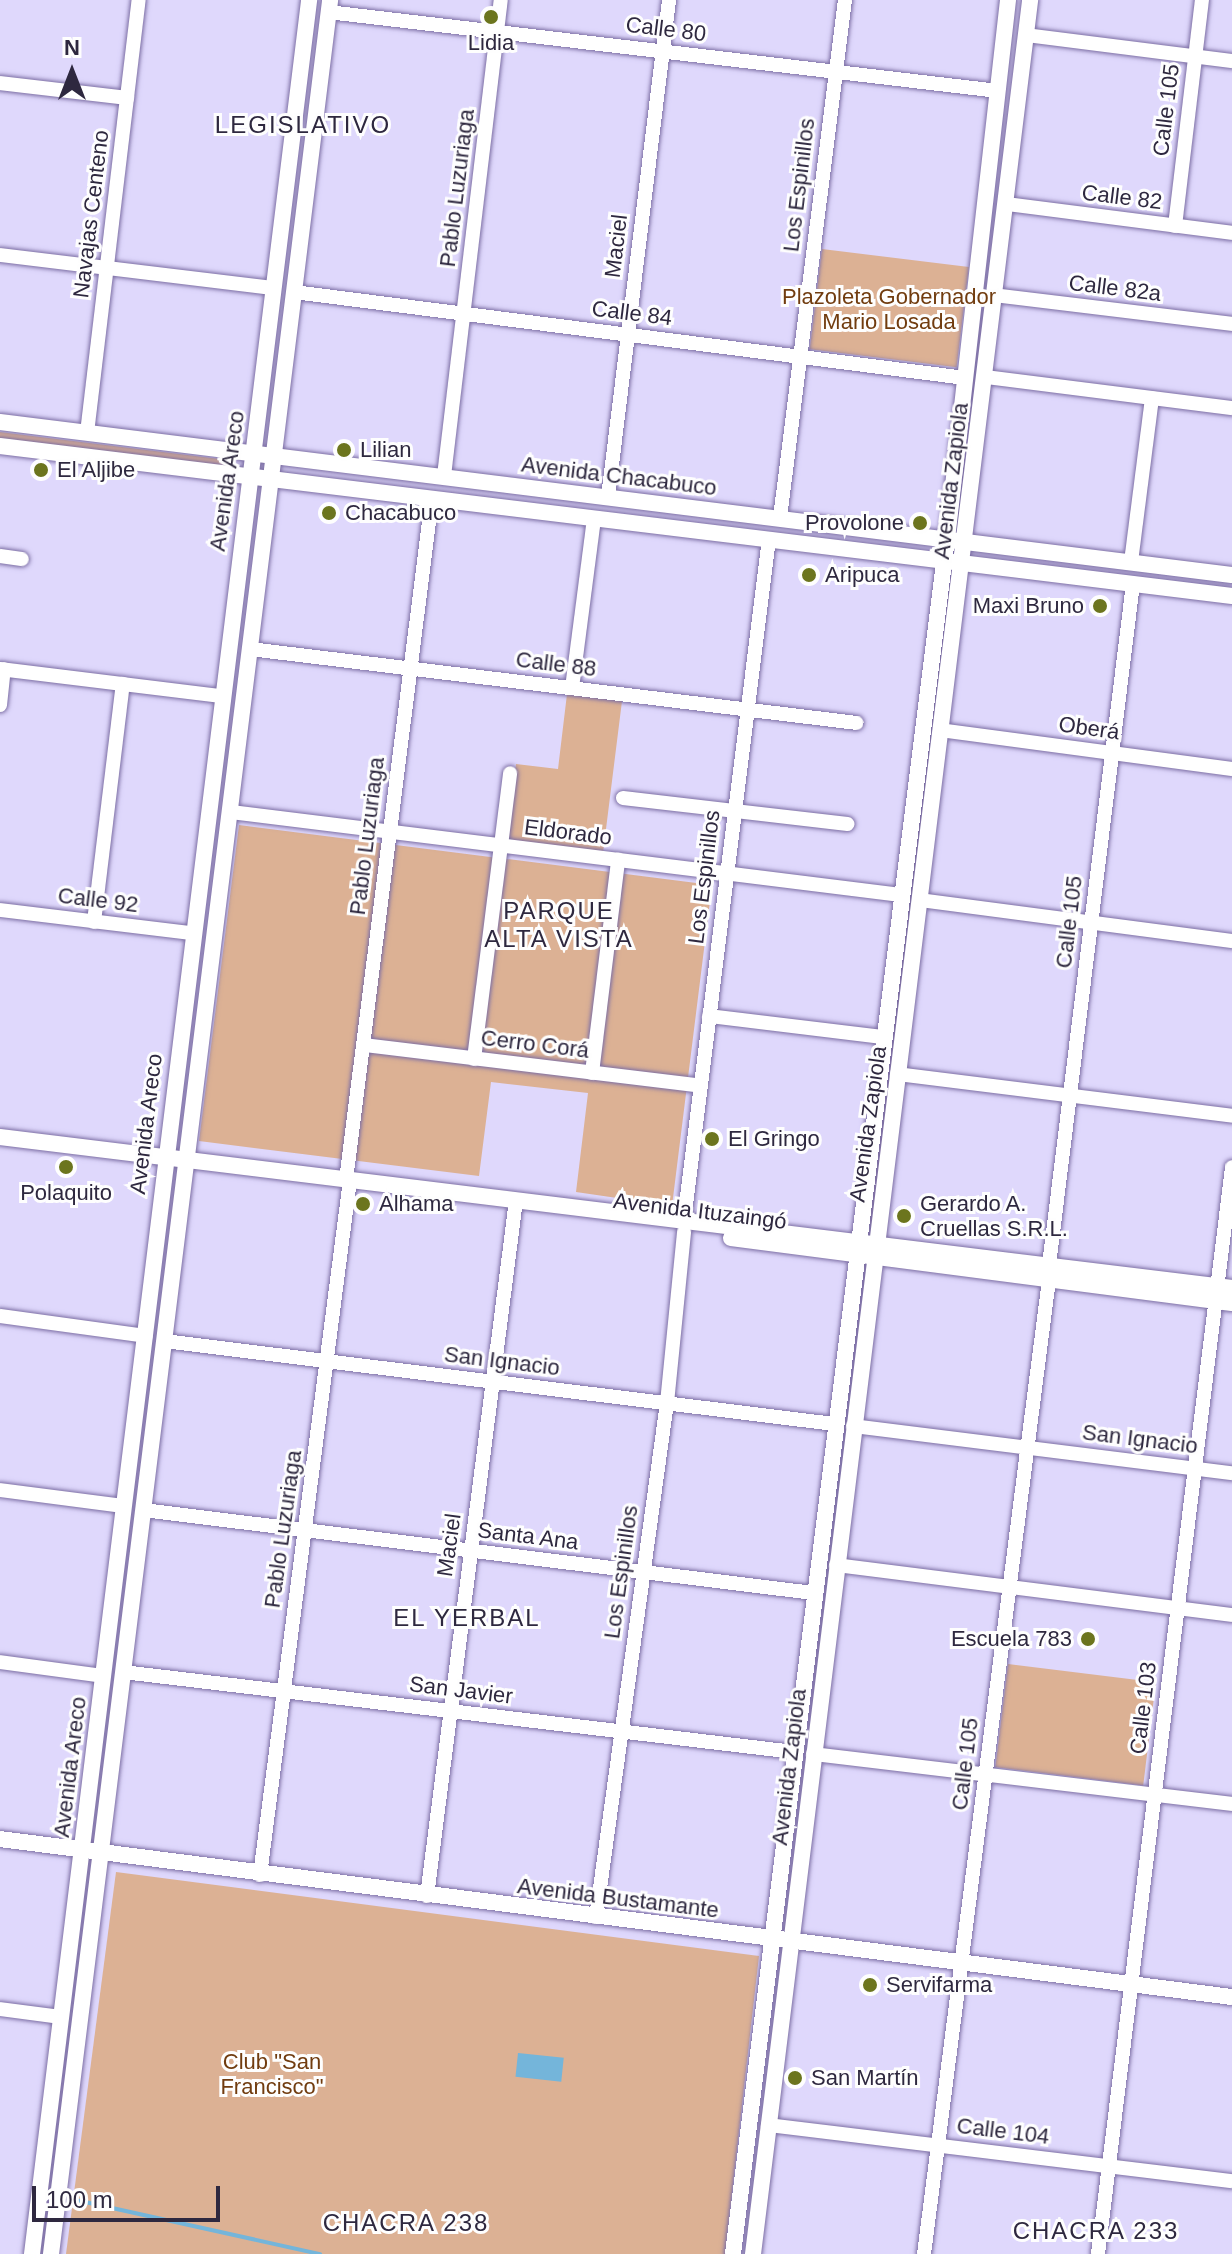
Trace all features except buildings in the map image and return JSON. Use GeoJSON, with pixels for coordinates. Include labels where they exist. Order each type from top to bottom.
{"type":"FeatureCollection","features":[{"type":"Feature","properties":{"kind":"main road","name":"Avenida Areco"},"geometry":{"type":"LineString","coordinates":[[32,2254],[146,1336],[191,933],[309,0]]}},
{"type":"Feature","properties":{"kind":"main road","name":"Avenida Zapiola"},"geometry":{"type":"LineString","coordinates":[[733,2254],[855,1248],[947,539],[1008,0]]}},
{"type":"Feature","properties":{"kind":"main road","name":"Avenida Zapiola"},"geometry":{"type":"LineString","coordinates":[[753,2254],[874,1250],[967,541],[993,295],[1007,204],[1030,0]]}},
{"type":"Feature","properties":{"kind":"main road","name":"Avenida Areco"},"geometry":{"type":"LineString","coordinates":[[51,2254],[329,6]]}},
{"type":"Feature","properties":{"kind":"main road","name":"Avenida Chacabuco"},"geometry":{"type":"LineString","coordinates":[[0,422],[1232,575]]}},
{"type":"Feature","properties":{"kind":"main road","name":"Avenida Chacabuco"},"geometry":{"type":"LineString","coordinates":[[0,446],[1232,596]]}},
{"type":"Feature","properties":{"kind":"main road","name":"Avenida Ituzaingó"},"geometry":{"type":"LineString","coordinates":[[0,1137],[348,1184],[1221,1292],[1232,1303]]}},
{"type":"Feature","properties":{"kind":"main road","name":"Avenida Bustamante"},"geometry":{"type":"LineString","coordinates":[[0,1839],[260,1875],[1232,1997]]}},
{"type":"Feature","properties":{"kind":"street","name":"Navajas Centeno"},"geometry":{"type":"LineString","coordinates":[[87,433],[139,0]]}},
{"type":"Feature","properties":{"kind":"street","name":"Pablo Luzuriaga"},"geometry":{"type":"LineString","coordinates":[[444,476],[501,0]]}},
{"type":"Feature","properties":{"kind":"street","name":"Maciel"},"geometry":{"type":"LineString","coordinates":[[608,497],[669,0]]}},
{"type":"Feature","properties":{"kind":"street","name":"Los Espinillos"},"geometry":{"type":"LineString","coordinates":[[780,518],[845,0]]}},
{"type":"Feature","properties":{"kind":"street","name":"Calle 105"},"geometry":{"type":"LineString","coordinates":[[1175,226],[1202,0]]}},
{"type":"Feature","properties":{"kind":"street","name":"Calle 80"},"geometry":{"type":"LineString","coordinates":[[329,6],[497,32],[998,91]]}},
{"type":"Feature","properties":{"kind":"street"},"geometry":{"type":"LineString","coordinates":[[1026,35],[1232,61]]}},
{"type":"Feature","properties":{"kind":"street"},"geometry":{"type":"LineString","coordinates":[[0,83],[127,98]]}},
{"type":"Feature","properties":{"kind":"street","name":"Calle 82"},"geometry":{"type":"LineString","coordinates":[[1007,204],[1232,233]]}},
{"type":"Feature","properties":{"kind":"street"},"geometry":{"type":"LineString","coordinates":[[0,255],[274,288]]}},
{"type":"Feature","properties":{"kind":"street","name":"Calle 84"},"geometry":{"type":"LineString","coordinates":[[294,292],[965,378]]}},
{"type":"Feature","properties":{"kind":"street","name":"Calle 82a"},"geometry":{"type":"LineString","coordinates":[[993,295],[1232,324]]}},
{"type":"Feature","properties":{"kind":"street"},"geometry":{"type":"LineString","coordinates":[[986,377],[1232,408]]}},
{"type":"Feature","properties":{"kind":"street"},"geometry":{"type":"LineString","coordinates":[[1131,562],[1152,398]]}},
{"type":"Feature","properties":{"kind":"street","name":"Pablo Luzuriaga"},"geometry":{"type":"LineString","coordinates":[[260,1875],[328,1362],[432,498]]}},
{"type":"Feature","properties":{"kind":"street"},"geometry":{"type":"LineString","coordinates":[[572,688],[594,518]]}},
{"type":"Feature","properties":{"kind":"street","name":"Los Espinillos"},"geometry":{"type":"LineString","coordinates":[[596,1917],[667,1403],[684,1226],[769,539]]}},
{"type":"Feature","properties":{"kind":"street"},"geometry":{"type":"LineString","coordinates":[[0,556],[22,559]]}},
{"type":"Feature","properties":{"kind":"street","name":"Calle 105"},"geometry":{"type":"LineString","coordinates":[[924,2254],[1028,1448],[1133,584]]}},
{"type":"Feature","properties":{"kind":"street","name":"Calle 88"},"geometry":{"type":"LineString","coordinates":[[250,649],[857,723]]}},
{"type":"Feature","properties":{"kind":"street"},"geometry":{"type":"LineString","coordinates":[[0,705],[2,669],[221,696]]}},
{"type":"Feature","properties":{"kind":"street"},"geometry":{"type":"LineString","coordinates":[[94,922],[123,684]]}},
{"type":"Feature","properties":{"kind":"street","name":"Oberá"},"geometry":{"type":"LineString","coordinates":[[940,730],[1232,769]]}},
{"type":"Feature","properties":{"kind":"street"},"geometry":{"type":"LineString","coordinates":[[474,1059],[510,773]]}},
{"type":"Feature","properties":{"kind":"street"},"geometry":{"type":"LineString","coordinates":[[623,798],[848,824]]}},
{"type":"Feature","properties":{"kind":"street","name":"Eldorado"},"geometry":{"type":"LineString","coordinates":[[231,812],[901,895]]}},
{"type":"Feature","properties":{"kind":"street"},"geometry":{"type":"LineString","coordinates":[[592,1073],[618,860]]}},
{"type":"Feature","properties":{"kind":"street"},"geometry":{"type":"LineString","coordinates":[[920,900],[1232,941]]}},
{"type":"Feature","properties":{"kind":"street","name":"Calle 92"},"geometry":{"type":"LineString","coordinates":[[0,910],[191,933]]}},
{"type":"Feature","properties":{"kind":"street"},"geometry":{"type":"LineString","coordinates":[[709,1016],[882,1037]]}},
{"type":"Feature","properties":{"kind":"street","name":"Cerro Corá"},"geometry":{"type":"LineString","coordinates":[[364,1045],[701,1086]]}},
{"type":"Feature","properties":{"kind":"street"},"geometry":{"type":"LineString","coordinates":[[897,1074],[1232,1116]]}},
{"type":"Feature","properties":{"kind":"street","name":"Calle 103"},"geometry":{"type":"LineString","coordinates":[[1098,2254],[1195,1468],[1221,1292],[1232,1167]]}},
{"type":"Feature","properties":{"kind":"street","name":"Maciel"},"geometry":{"type":"LineString","coordinates":[[427,1896],[448,1711],[516,1205]]}},
{"type":"Feature","properties":{"kind":"street"},"geometry":{"type":"LineString","coordinates":[[0,1316],[146,1336]]}},
{"type":"Feature","properties":{"kind":"street","name":"San Ignacio"},"geometry":{"type":"LineString","coordinates":[[164,1341],[834,1424]]}},
{"type":"Feature","properties":{"kind":"street","name":"San Ignacio"},"geometry":{"type":"LineString","coordinates":[[853,1426],[1232,1473]]}},
{"type":"Feature","properties":{"kind":"street"},"geometry":{"type":"LineString","coordinates":[[0,1490],[124,1506]]}},
{"type":"Feature","properties":{"kind":"street","name":"Santa Ana"},"geometry":{"type":"LineString","coordinates":[[143,1510],[813,1593]]}},
{"type":"Feature","properties":{"kind":"street"},"geometry":{"type":"LineString","coordinates":[[836,1565],[1232,1615]]}},
{"type":"Feature","properties":{"kind":"street"},"geometry":{"type":"LineString","coordinates":[[0,1662],[103,1676]]}},
{"type":"Feature","properties":{"kind":"street","name":"San Javier"},"geometry":{"type":"LineString","coordinates":[[123,1672],[794,1752]]}},
{"type":"Feature","properties":{"kind":"street"},"geometry":{"type":"LineString","coordinates":[[813,1754],[1232,1804]]}},
{"type":"Feature","properties":{"kind":"street"},"geometry":{"type":"LineString","coordinates":[[0,2009],[61,2017]]}},
{"type":"Feature","properties":{"kind":"street","name":"Calle 104"},"geometry":{"type":"LineString","coordinates":[[768,2125],[1232,2181]]}},
{"type":"Feature","properties":{"kind":"green space","name":"Plazoleta Gobernador Mario Losada"},"geometry":{"type":"Polygon","coordinates":[[[822,249],[969,267],[957,367],[810,349],[822,249]]]}},
{"type":"Feature","properties":{"kind":"green space"},"geometry":{"type":"Polygon","coordinates":[[[0,432],[228,460],[227,469],[0,441],[0,432]]]}},
{"type":"Feature","properties":{"kind":"green space"},"geometry":{"type":"Polygon","coordinates":[[[947,587],[953,589],[873,1224],[864,1223],[947,587]]]}},
{"type":"Feature","properties":{"kind":"green space"},"geometry":{"type":"Polygon","coordinates":[[[567,694],[622,701],[603,853],[507,841],[516,764],[558,769],[567,694]]]}},
{"type":"Feature","properties":{"kind":"green space"},"geometry":{"type":"Polygon","coordinates":[[[239,825],[712,885],[672,1206],[576,1192],[588,1093],[491,1082],[479,1176],[199,1141],[239,825]]]}},
{"type":"Feature","properties":{"kind":"green space"},"geometry":{"type":"Polygon","coordinates":[[[1008,1664],[1156,1682],[1143,1785],[995,1767],[1008,1664]]]}},
{"type":"Feature","properties":{"kind":"green space","name":"Club \"San Francisco\""},"geometry":{"type":"Polygon","coordinates":[[[116,1872],[759,1956],[725,2254],[66,2254],[116,1872]]]}},
{"type":"Feature","properties":{"kind":"water"},"geometry":{"type":"Polygon","coordinates":[[[518,2053],[564,2058],[561,2082],[515,2077],[518,2053]]]}},
{"type":"Feature","properties":{"kind":"waterway"},"geometry":{"type":"LineString","coordinates":[[76,2200],[320,2254]]}},
{"type":"Feature","properties":{"kind":"place","name":"Lidia"},"geometry":{"type":"Point","coordinates":[491,17]}},
{"type":"Feature","properties":{"kind":"place","name":"Lilian"},"geometry":{"type":"Point","coordinates":[344,450]}},
{"type":"Feature","properties":{"kind":"place","name":"El Aljibe"},"geometry":{"type":"Point","coordinates":[41,470]}},
{"type":"Feature","properties":{"kind":"place","name":"Chacabuco"},"geometry":{"type":"Point","coordinates":[329,513]}},
{"type":"Feature","properties":{"kind":"place","name":"Provolone"},"geometry":{"type":"Point","coordinates":[920,523]}},
{"type":"Feature","properties":{"kind":"place","name":"Aripuca"},"geometry":{"type":"Point","coordinates":[809,575]}},
{"type":"Feature","properties":{"kind":"place","name":"Maxi Bruno"},"geometry":{"type":"Point","coordinates":[1100,606]}},
{"type":"Feature","properties":{"kind":"place","name":"El Gringo"},"geometry":{"type":"Point","coordinates":[712,1139]}},
{"type":"Feature","properties":{"kind":"place","name":"Polaquito"},"geometry":{"type":"Point","coordinates":[66,1167]}},
{"type":"Feature","properties":{"kind":"place","name":"Alhama"},"geometry":{"type":"Point","coordinates":[363,1204]}},
{"type":"Feature","properties":{"kind":"place","name":"Gerardo A. Cruellas S.R.L."},"geometry":{"type":"Point","coordinates":[904,1216]}},
{"type":"Feature","properties":{"kind":"place","name":"Escuela 783"},"geometry":{"type":"Point","coordinates":[1088,1639]}},
{"type":"Feature","properties":{"kind":"place","name":"Servifarma"},"geometry":{"type":"Point","coordinates":[870,1985]}},
{"type":"Feature","properties":{"kind":"place","name":"San Martín"},"geometry":{"type":"Point","coordinates":[795,2078]}},
{"type":"Feature","properties":{"kind":"district","name":"LEGISLATIVO"},"geometry":{"type":"Point","coordinates":[303,125]}},
{"type":"Feature","properties":{"kind":"district","name":"PARQUE ALTA VISTA"},"geometry":{"type":"Point","coordinates":[559,925]}},
{"type":"Feature","properties":{"kind":"district","name":"EL YERBAL"},"geometry":{"type":"Point","coordinates":[467,1618]}},
{"type":"Feature","properties":{"kind":"district","name":"CHACRA 238"},"geometry":{"type":"Point","coordinates":[406,2223]}},
{"type":"Feature","properties":{"kind":"district","name":"CHACRA 233"},"geometry":{"type":"Point","coordinates":[1096,2231]}}]}
